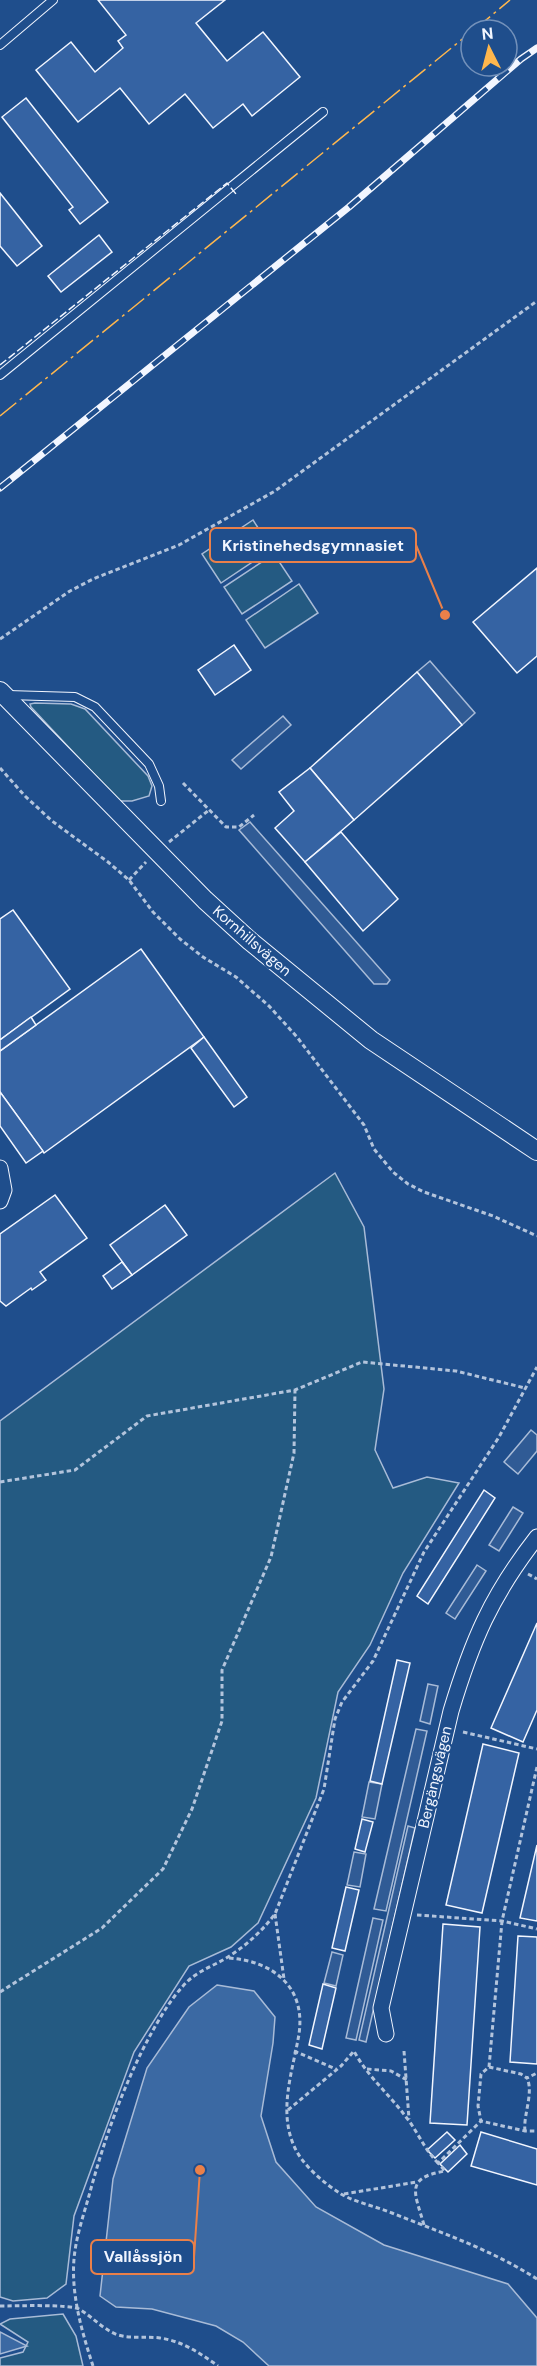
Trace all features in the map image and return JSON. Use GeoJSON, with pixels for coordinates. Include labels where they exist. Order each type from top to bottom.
{"type":"FeatureCollection","features":[{"type":"Feature","properties":{"kind":"street","name":"Kornhillsvägen"},"geometry":{"type":"LineString","coordinates":[[2,693],[205,900],[250,941],[371,1040],[537,1151]]}},
{"type":"Feature","properties":{"kind":"street"},"geometry":{"type":"LineString","coordinates":[[0,1168],[4,1190],[0,1201]]}},
{"type":"Feature","properties":{"kind":"street","name":"Bergängsvägen"},"geometry":{"type":"LineString","coordinates":[[386,2034],[381,2008],[447,1729],[465,1664],[482,1622],[511,1571],[537,1537]]}},
{"type":"Feature","properties":{"kind":"lane"},"geometry":{"type":"LineString","coordinates":[[0,45],[53,0]]}},
{"type":"Feature","properties":{"kind":"lane"},"geometry":{"type":"LineString","coordinates":[[0,375],[323,112]]}},
{"type":"Feature","properties":{"kind":"lane"},"geometry":{"type":"LineString","coordinates":[[2,693],[54,695],[86,700],[142,754],[154,775],[161,801]]}},
{"type":"Feature","properties":{"kind":"path"},"geometry":{"type":"LineString","coordinates":[[0,639],[69,591],[93,579],[179,545],[275,491],[537,301]]}},
{"type":"Feature","properties":{"kind":"path"},"geometry":{"type":"LineString","coordinates":[[0,768],[52,821],[129,880],[153,912],[180,939],[203,957],[236,977],[269,1006],[297,1037],[364,1125],[374,1149],[393,1172],[408,1184],[424,1192],[493,1216],[537,1236]]}},
{"type":"Feature","properties":{"kind":"path"},"geometry":{"type":"LineString","coordinates":[[183,783],[226,826],[239,826],[254,815]]}},
{"type":"Feature","properties":{"kind":"path"},"geometry":{"type":"LineString","coordinates":[[0,1482],[75,1470],[147,1416],[295,1390],[362,1362],[456,1371],[525,1388]]}},
{"type":"Feature","properties":{"kind":"path"},"geometry":{"type":"LineString","coordinates":[[93,2366],[77,2308],[74,2260],[113,2115],[150,2036],[180,1989],[202,1969],[227,1958],[264,1928],[275,1914],[324,1789],[335,1719],[342,1702],[373,1662],[424,1552],[499,1437],[537,1367]]}},
{"type":"Feature","properties":{"kind":"path"},"geometry":{"type":"LineString","coordinates":[[0,1992],[102,1928],[164,1869],[192,1809],[222,1721],[222,1670],[271,1557],[294,1453],[295,1390]]}},
{"type":"Feature","properties":{"kind":"path"},"geometry":{"type":"LineString","coordinates":[[447,1729],[537,1749]]}},
{"type":"Feature","properties":{"kind":"path"},"geometry":{"type":"LineString","coordinates":[[481,2121],[478,2106],[481,2074],[489,2067],[502,1921],[537,1767]]}},
{"type":"Feature","properties":{"kind":"path"},"geometry":{"type":"LineString","coordinates":[[275,1914],[284,1980]]}},
{"type":"Feature","properties":{"kind":"path"},"geometry":{"type":"LineString","coordinates":[[403,1914],[502,1921],[537,1929]]}},
{"type":"Feature","properties":{"kind":"path"},"geometry":{"type":"LineString","coordinates":[[227,1958],[248,1959],[261,1964],[284,1980],[291,1991],[299,2020],[299,2033],[291,2067],[288,2125],[294,2146],[307,2165],[342,2194],[487,2251],[537,2278]]}},
{"type":"Feature","properties":{"kind":"path"},"geometry":{"type":"LineString","coordinates":[[294,2051],[336,2070]]}},
{"type":"Feature","properties":{"kind":"path"},"geometry":{"type":"LineString","coordinates":[[404,2051],[409,2120]]}},
{"type":"Feature","properties":{"kind":"path"},"geometry":{"type":"LineString","coordinates":[[288,2110],[354,2052],[409,2120],[426,2152],[445,2171],[423,2176],[417,2182],[416,2188],[424,2226]]}},
{"type":"Feature","properties":{"kind":"path"},"geometry":{"type":"LineString","coordinates":[[489,2067],[521,2074],[527,2078],[530,2089],[524,2119],[525,2131]]}},
{"type":"Feature","properties":{"kind":"path"},"geometry":{"type":"LineString","coordinates":[[366,2069],[391,2071],[407,2080]]}},
{"type":"Feature","properties":{"kind":"path"},"geometry":{"type":"LineString","coordinates":[[527,2078],[537,2073]]}},
{"type":"Feature","properties":{"kind":"path"},"geometry":{"type":"LineString","coordinates":[[481,2121],[525,2131],[537,2131]]}},
{"type":"Feature","properties":{"kind":"path"},"geometry":{"type":"LineString","coordinates":[[438,2163],[481,2121]]}},
{"type":"Feature","properties":{"kind":"path"},"geometry":{"type":"LineString","coordinates":[[342,2194],[417,2182]]}},
{"type":"Feature","properties":{"kind":"path"},"geometry":{"type":"LineString","coordinates":[[0,2306],[77,2308],[116,2334],[128,2337],[159,2338],[179,2343],[218,2366]]}},
{"type":"Feature","properties":{"kind":"shaded area"},"geometry":{"type":"Polygon","coordinates":[[[253,520],[272,549],[221,583],[202,554],[253,520]]]}},
{"type":"Feature","properties":{"kind":"shaded area"},"geometry":{"type":"Polygon","coordinates":[[[274,554],[292,581],[242,614],[224,587],[274,554]]]}},
{"type":"Feature","properties":{"kind":"shaded area"},"geometry":{"type":"Polygon","coordinates":[[[299,584],[318,613],[265,648],[246,620],[299,584]]]}},
{"type":"Feature","properties":{"kind":"shaded area"},"geometry":{"type":"Polygon","coordinates":[[[430,661],[475,713],[462,725],[417,672],[430,661]]]}},
{"type":"Feature","properties":{"kind":"shaded area"},"geometry":{"type":"Polygon","coordinates":[[[30,704],[71,704],[85,709],[148,776],[152,786],[149,796],[132,801],[119,801],[31,707],[30,704]]]}},
{"type":"Feature","properties":{"kind":"shaded area"},"geometry":{"type":"Polygon","coordinates":[[[283,716],[291,725],[241,769],[232,760],[283,716]]]}},
{"type":"Feature","properties":{"kind":"shaded area"},"geometry":{"type":"Polygon","coordinates":[[[250,822],[390,980],[387,984],[374,984],[239,830],[250,822]]]}},
{"type":"Feature","properties":{"kind":"shaded area"},"geometry":{"type":"Polygon","coordinates":[[[335,1173],[364,1227],[384,1389],[375,1450],[393,1488],[427,1477],[459,1483],[403,1573],[370,1645],[338,1692],[316,1798],[258,1923],[231,1947],[189,1966],[134,2052],[74,2216],[66,2284],[47,2298],[13,2301],[0,2297],[0,1421],[335,1173]]]}},
{"type":"Feature","properties":{"kind":"shaded area"},"geometry":{"type":"Polygon","coordinates":[[[531,1430],[537,1435],[537,1451],[518,1474],[504,1462],[531,1430]]]}},
{"type":"Feature","properties":{"kind":"shaded area"},"geometry":{"type":"Polygon","coordinates":[[[513,1507],[523,1513],[499,1551],[489,1545],[513,1507]]]}},
{"type":"Feature","properties":{"kind":"shaded area"},"geometry":{"type":"Polygon","coordinates":[[[477,1565],[486,1571],[455,1619],[446,1613],[477,1565]]]}},
{"type":"Feature","properties":{"kind":"shaded area"},"geometry":{"type":"Polygon","coordinates":[[[428,1684],[438,1686],[430,1724],[420,1721],[428,1684]]]}},
{"type":"Feature","properties":{"kind":"shaded area"},"geometry":{"type":"Polygon","coordinates":[[[416,1729],[427,1731],[386,1911],[374,1909],[416,1729]]]}},
{"type":"Feature","properties":{"kind":"shaded area"},"geometry":{"type":"Polygon","coordinates":[[[369,1782],[382,1784],[375,1819],[362,1817],[369,1782]]]}},
{"type":"Feature","properties":{"kind":"shaded area"},"geometry":{"type":"Polygon","coordinates":[[[408,1826],[415,1828],[366,2042],[359,2040],[408,1826]]]}},
{"type":"Feature","properties":{"kind":"shaded area"},"geometry":{"type":"Polygon","coordinates":[[[354,1852],[366,1854],[360,1887],[347,1885],[354,1852]]]}},
{"type":"Feature","properties":{"kind":"shaded area"},"geometry":{"type":"Polygon","coordinates":[[[373,1918],[383,1920],[356,2040],[346,2038],[373,1918]]]}},
{"type":"Feature","properties":{"kind":"shaded area"},"geometry":{"type":"Polygon","coordinates":[[[332,1952],[343,1955],[336,1986],[324,1983],[332,1952]]]}},
{"type":"Feature","properties":{"kind":"shaded area"},"geometry":{"type":"Polygon","coordinates":[[[217,1985],[254,1991],[275,2017],[261,2116],[276,2162],[316,2207],[384,2245],[508,2284],[537,2318],[537,2366],[269,2366],[243,2342],[216,2326],[152,2309],[116,2307],[100,2296],[113,2179],[147,2068],[189,2007],[217,1985]]]}},
{"type":"Feature","properties":{"kind":"shaded area"},"geometry":{"type":"Polygon","coordinates":[[[63,2314],[76,2336],[83,2366],[0,2366],[0,2358],[23,2352],[28,2342],[0,2324],[10,2319],[63,2314]]]}},
{"type":"Feature","properties":{"kind":"shaded area"},"geometry":{"type":"Polygon","coordinates":[[[0,2332],[27,2346],[0,2354],[0,2332]]]}},
{"type":"Feature","properties":{"kind":"building"},"geometry":{"type":"Polygon","coordinates":[[[98,0],[225,0],[196,23],[227,61],[263,32],[300,77],[252,116],[243,104],[213,128],[185,94],[149,124],[120,88],[78,122],[36,70],[71,42],[95,72],[123,48],[118,41],[126,35],[98,0]]]}},
{"type":"Feature","properties":{"kind":"building"},"geometry":{"type":"Polygon","coordinates":[[[26,98],[108,202],[80,224],[69,210],[73,207],[2,117],[26,98]]]}},
{"type":"Feature","properties":{"kind":"building"},"geometry":{"type":"Polygon","coordinates":[[[0,193],[42,246],[17,266],[0,246],[0,193]]]}},
{"type":"Feature","properties":{"kind":"building"},"geometry":{"type":"Polygon","coordinates":[[[99,235],[112,252],[61,292],[48,276],[99,235]]]}},
{"type":"Feature","properties":{"kind":"building"},"geometry":{"type":"Polygon","coordinates":[[[537,568],[537,656],[517,673],[473,622],[537,568]]]}},
{"type":"Feature","properties":{"kind":"building"},"geometry":{"type":"Polygon","coordinates":[[[234,645],[251,670],[215,695],[198,670],[234,645]]]}},
{"type":"Feature","properties":{"kind":"building"},"geometry":{"type":"Polygon","coordinates":[[[417,672],[462,725],[354,820],[310,768],[417,672]]]}},
{"type":"Feature","properties":{"kind":"building"},"geometry":{"type":"Polygon","coordinates":[[[310,768],[354,820],[305,862],[275,828],[294,811],[279,792],[310,768]]]}},
{"type":"Feature","properties":{"kind":"building"},"geometry":{"type":"Polygon","coordinates":[[[341,832],[398,899],[363,931],[305,862],[341,832]]]}},
{"type":"Feature","properties":{"kind":"building"},"geometry":{"type":"Polygon","coordinates":[[[13,910],[70,989],[0,1040],[0,919],[13,910]]]}},
{"type":"Feature","properties":{"kind":"building"},"geometry":{"type":"Polygon","coordinates":[[[141,949],[204,1037],[44,1153],[0,1092],[0,1051],[141,949]]]}},
{"type":"Feature","properties":{"kind":"building"},"geometry":{"type":"Polygon","coordinates":[[[31,1017],[36,1025],[0,1051],[0,1040],[31,1017]]]}},
{"type":"Feature","properties":{"kind":"building"},"geometry":{"type":"Polygon","coordinates":[[[204,1037],[247,1097],[234,1107],[191,1048],[204,1037]]]}},
{"type":"Feature","properties":{"kind":"building"},"geometry":{"type":"Polygon","coordinates":[[[0,1092],[43,1151],[26,1163],[0,1126],[0,1092]]]}},
{"type":"Feature","properties":{"kind":"building"},"geometry":{"type":"Polygon","coordinates":[[[55,1195],[87,1238],[40,1272],[46,1280],[6,1306],[0,1301],[0,1234],[55,1195]]]}},
{"type":"Feature","properties":{"kind":"building"},"geometry":{"type":"Polygon","coordinates":[[[165,1205],[187,1235],[132,1275],[110,1245],[165,1205]]]}},
{"type":"Feature","properties":{"kind":"building"},"geometry":{"type":"Polygon","coordinates":[[[122,1262],[132,1275],[112,1289],[103,1276],[122,1262]]]}},
{"type":"Feature","properties":{"kind":"building"},"geometry":{"type":"Polygon","coordinates":[[[484,1490],[495,1498],[428,1604],[417,1596],[484,1490]]]}},
{"type":"Feature","properties":{"kind":"building"},"geometry":{"type":"Polygon","coordinates":[[[537,1623],[537,1710],[523,1742],[491,1728],[537,1623]]]}},
{"type":"Feature","properties":{"kind":"building"},"geometry":{"type":"Polygon","coordinates":[[[397,1660],[410,1663],[382,1784],[370,1781],[397,1660]]]}},
{"type":"Feature","properties":{"kind":"building"},"geometry":{"type":"Polygon","coordinates":[[[483,1744],[519,1753],[482,1913],[446,1905],[483,1744]]]}},
{"type":"Feature","properties":{"kind":"building"},"geometry":{"type":"Polygon","coordinates":[[[362,1819],[373,1822],[365,1852],[355,1849],[362,1819]]]}},
{"type":"Feature","properties":{"kind":"building"},"geometry":{"type":"Polygon","coordinates":[[[537,1845],[537,1921],[520,1918],[537,1845]]]}},
{"type":"Feature","properties":{"kind":"building"},"geometry":{"type":"Polygon","coordinates":[[[346,1887],[359,1890],[345,1951],[332,1948],[346,1887]]]}},
{"type":"Feature","properties":{"kind":"building"},"geometry":{"type":"Polygon","coordinates":[[[443,1924],[480,1927],[467,2125],[430,2123],[443,1924]]]}},
{"type":"Feature","properties":{"kind":"building"},"geometry":{"type":"Polygon","coordinates":[[[518,1936],[537,1937],[537,2064],[510,2062],[518,1936]]]}},
{"type":"Feature","properties":{"kind":"building"},"geometry":{"type":"Polygon","coordinates":[[[323,1984],[336,1988],[322,2049],[309,2045],[323,1984]]]}},
{"type":"Feature","properties":{"kind":"building"},"geometry":{"type":"Polygon","coordinates":[[[447,2132],[455,2140],[435,2158],[427,2150],[447,2132]]]}},
{"type":"Feature","properties":{"kind":"building"},"geometry":{"type":"Polygon","coordinates":[[[481,2132],[537,2149],[537,2185],[471,2166],[481,2132]]]}},
{"type":"Feature","properties":{"kind":"building"},"geometry":{"type":"Polygon","coordinates":[[[460,2145],[467,2154],[448,2172],[440,2164],[460,2145]]]}},
{"type":"Feature","properties":{"kind":"railway"},"geometry":{"type":"LineString","coordinates":[[0,488],[349,207],[521,59],[537,48]]}},
{"type":"Feature","properties":{"kind":"fence"},"geometry":{"type":"LineString","coordinates":[[0,365],[227,183],[236,194]]}},
{"type":"Feature","properties":{"kind":"power"},"geometry":{"type":"LineString","coordinates":[[488,18],[510,0]]}},
{"type":"Feature","properties":{"kind":"power"},"geometry":{"type":"LineString","coordinates":[[0,416],[459,42]]}},
{"type":"Feature","properties":{"kind":"place","name":"Kristinehedsgymnasiet"},"geometry":{"type":"Point","coordinates":[445,615]}},
{"type":"Feature","properties":{"kind":"place","name":"Vallåssjön"},"geometry":{"type":"Point","coordinates":[200,2170]}}]}
